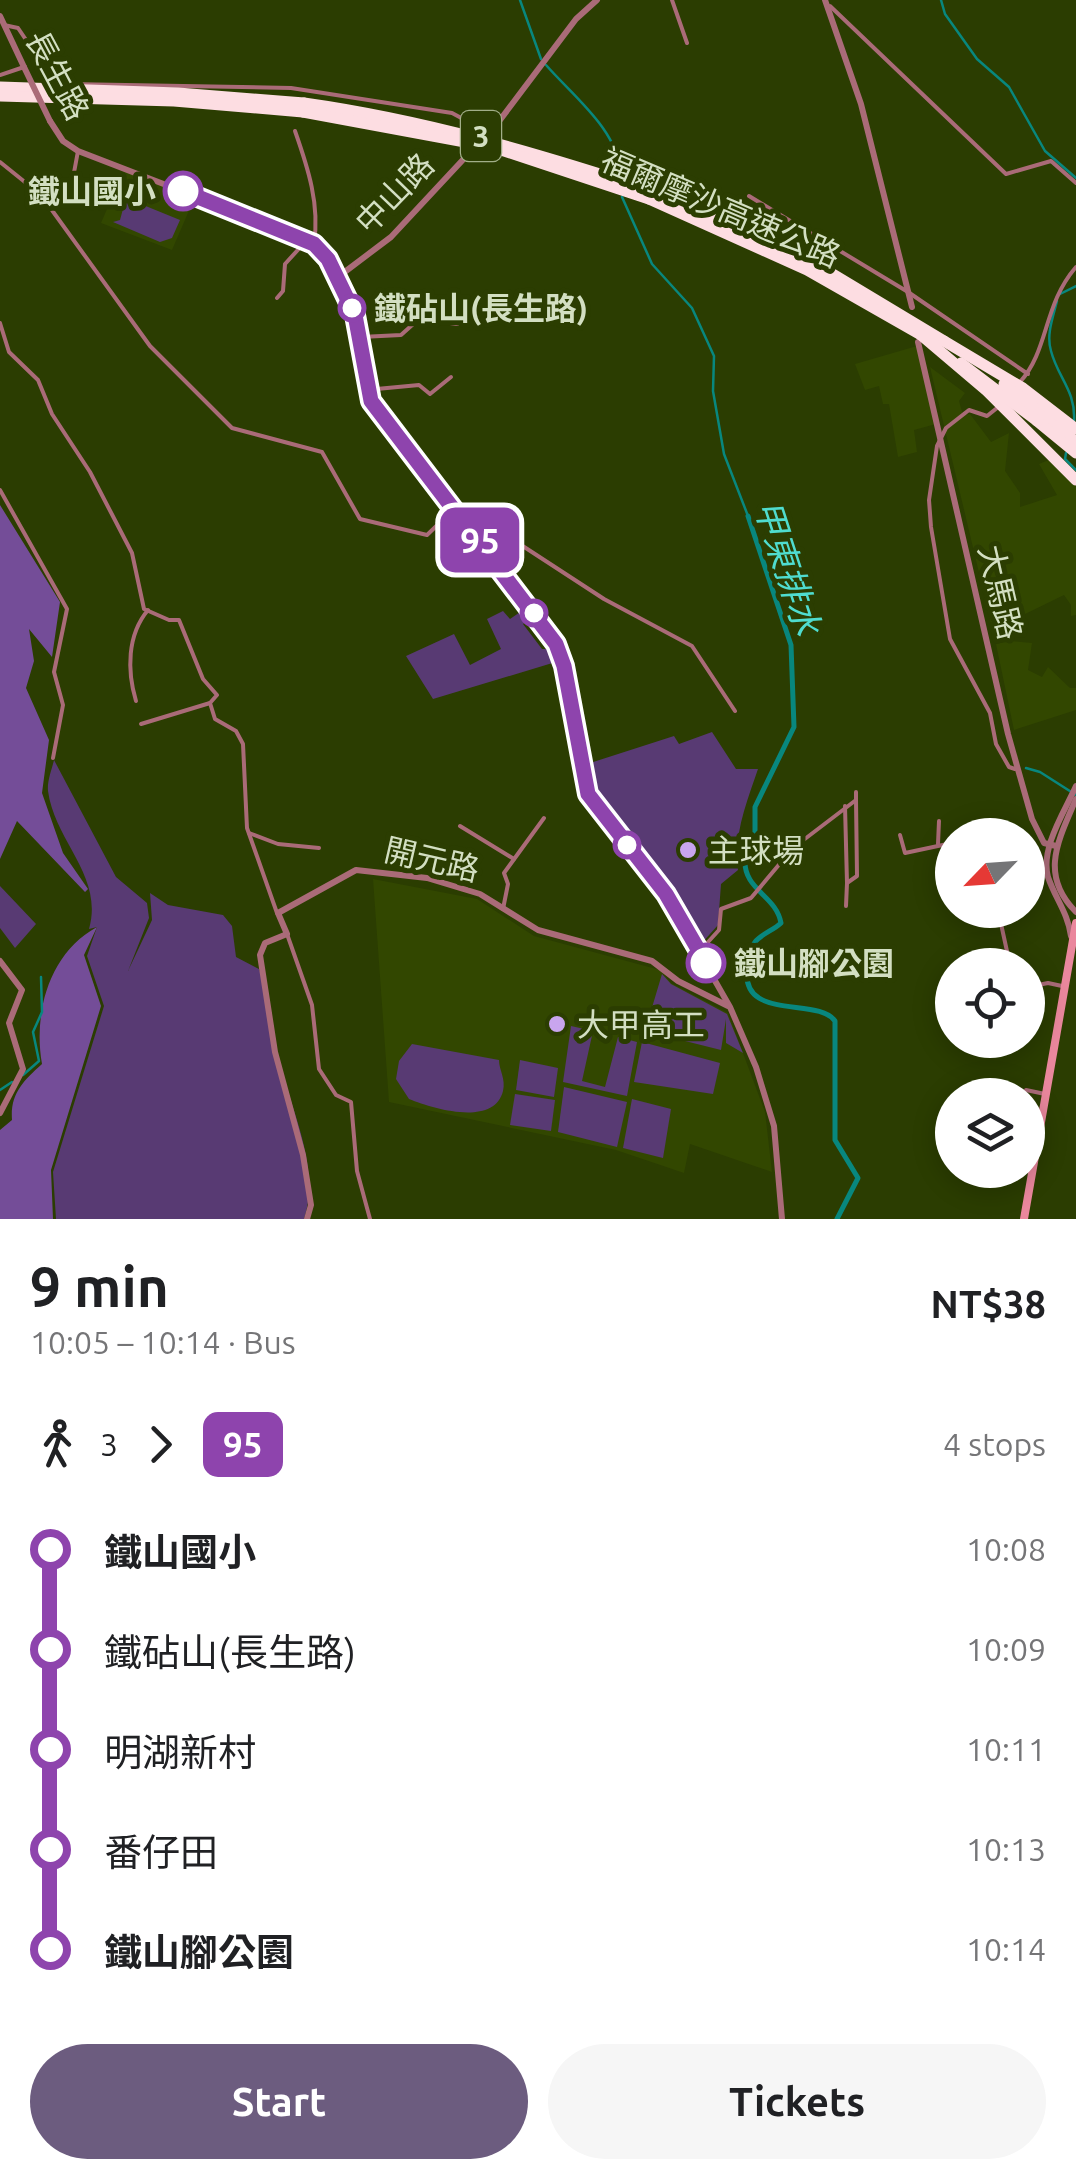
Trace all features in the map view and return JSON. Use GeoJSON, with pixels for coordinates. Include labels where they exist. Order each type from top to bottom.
{"type":"FeatureCollection","features":[{"type":"Feature","properties":{"kind":"highway","name":"福爾摩沙高速公路"},"geometry":{"type":"LineString","coordinates":[[0,87],[178,92],[383,114],[496,140],[651,195],[809,266],[944,340],[1076,442]]}},
{"type":"Feature","properties":{"kind":"highway","name":"福爾摩沙高速公路"},"geometry":{"type":"LineString","coordinates":[[0,96],[174,101],[382,124],[492,148],[651,195]]}},
{"type":"Feature","properties":{"kind":"highway","name":"福爾摩沙高速公路"},"geometry":{"type":"LineString","coordinates":[[834,280],[1076,453]]}},
{"type":"Feature","properties":{"kind":"highway"},"geometry":{"type":"LineString","coordinates":[[919,338],[987,391],[1076,482]]}},
{"type":"Feature","properties":{"kind":"highway"},"geometry":{"type":"LineString","coordinates":[[944,340],[1024,388],[1076,428]]}},
{"type":"Feature","properties":{"kind":"main road"},"geometry":{"type":"LineString","coordinates":[[1045,1088],[1076,922]]}},
{"type":"Feature","properties":{"kind":"main road"},"geometry":{"type":"LineString","coordinates":[[1024,1219],[1029,1188]]}},
{"type":"Feature","properties":{"kind":"street","name":"中山路"},"geometry":{"type":"LineString","coordinates":[[338,278],[390,237],[486,134],[576,19],[597,0]]}},
{"type":"Feature","properties":{"kind":"street"},"geometry":{"type":"LineString","coordinates":[[672,0],[687,43]]}},
{"type":"Feature","properties":{"kind":"street"},"geometry":{"type":"LineString","coordinates":[[826,2],[1006,174],[1052,162],[1076,183]]}},
{"type":"Feature","properties":{"kind":"street"},"geometry":{"type":"LineString","coordinates":[[826,2],[856,86],[912,308]]}},
{"type":"Feature","properties":{"kind":"street"},"geometry":{"type":"LineString","coordinates":[[2,20],[18,28],[43,65],[68,84],[291,88],[452,113],[465,120],[469,128],[486,134]]}},
{"type":"Feature","properties":{"kind":"street","name":"長生路"},"geometry":{"type":"LineString","coordinates":[[2,20],[50,121],[78,152],[310,243]]}},
{"type":"Feature","properties":{"kind":"street"},"geometry":{"type":"LineString","coordinates":[[0,75],[24,67]]}},
{"type":"Feature","properties":{"kind":"street"},"geometry":{"type":"LineString","coordinates":[[278,298],[283,292],[285,264],[310,243],[318,224],[308,168],[295,131]]}},
{"type":"Feature","properties":{"kind":"street"},"geometry":{"type":"LineString","coordinates":[[41,195],[73,178],[78,152]]}},
{"type":"Feature","properties":{"kind":"street"},"geometry":{"type":"LineString","coordinates":[[0,162],[41,195],[150,346],[232,428],[322,452],[360,519],[427,535],[457,512]]}},
{"type":"Feature","properties":{"kind":"street"},"geometry":{"type":"LineString","coordinates":[[749,196],[908,292],[1028,374]]}},
{"type":"Feature","properties":{"kind":"street"},"geometry":{"type":"LineString","coordinates":[[310,243],[338,278],[361,337],[366,390],[556,644],[564,666],[588,794],[666,894],[730,1007],[774,1126],[782,1219]]}},
{"type":"Feature","properties":{"kind":"street"},"geometry":{"type":"LineString","coordinates":[[1019,770],[1009,766],[996,744],[990,713],[950,638],[929,500],[940,439],[954,420],[969,410],[987,416],[1028,374],[1057,289],[1076,267]]}},
{"type":"Feature","properties":{"kind":"street"},"geometry":{"type":"LineString","coordinates":[[361,337],[401,335],[420,318],[456,324],[470,321]]}},
{"type":"Feature","properties":{"kind":"street"},"geometry":{"type":"LineString","coordinates":[[0,323],[10,352],[38,380],[52,414],[90,472],[132,553],[139,594],[148,610],[169,620],[179,620],[203,679],[218,695],[210,703],[142,724]]}},
{"type":"Feature","properties":{"kind":"street","name":"大馬路"},"geometry":{"type":"LineString","coordinates":[[919,338],[1019,770],[1032,819],[1044,843],[1053,846]]}},
{"type":"Feature","properties":{"kind":"street"},"geometry":{"type":"LineString","coordinates":[[366,390],[419,385],[430,394],[451,377]]}},
{"type":"Feature","properties":{"kind":"street"},"geometry":{"type":"LineString","coordinates":[[0,490],[67,609],[54,672],[63,706],[53,758]]}},
{"type":"Feature","properties":{"kind":"street"},"geometry":{"type":"LineString","coordinates":[[457,512],[515,541],[604,598],[692,646],[735,710]]}},
{"type":"Feature","properties":{"kind":"street"},"geometry":{"type":"LineString","coordinates":[[136,702],[130,666],[138,622],[148,610]]}},
{"type":"Feature","properties":{"kind":"street"},"geometry":{"type":"LineString","coordinates":[[210,703],[214,719],[236,731],[242,744],[249,833],[312,1005],[319,1070],[336,1095],[351,1102],[357,1171],[370,1219]]}},
{"type":"Feature","properties":{"kind":"street"},"geometry":{"type":"LineString","coordinates":[[1071,936],[1047,870],[1076,786]]}},
{"type":"Feature","properties":{"kind":"street"},"geometry":{"type":"LineString","coordinates":[[847,883],[856,876],[856,792]]}},
{"type":"Feature","properties":{"kind":"street"},"geometry":{"type":"LineString","coordinates":[[699,952],[720,930],[721,909],[751,898],[793,848],[856,800]]}},
{"type":"Feature","properties":{"kind":"street"},"geometry":{"type":"LineString","coordinates":[[1076,800],[1053,846],[1052,872],[1076,913]]}},
{"type":"Feature","properties":{"kind":"street"},"geometry":{"type":"LineString","coordinates":[[845,806],[846,906]]}},
{"type":"Feature","properties":{"kind":"street"},"geometry":{"type":"LineString","coordinates":[[503,909],[508,884],[504,872],[544,818]]}},
{"type":"Feature","properties":{"kind":"street"},"geometry":{"type":"LineString","coordinates":[[460,826],[514,859]]}},
{"type":"Feature","properties":{"kind":"street"},"geometry":{"type":"LineString","coordinates":[[249,833],[278,844],[318,848]]}},
{"type":"Feature","properties":{"kind":"street"},"geometry":{"type":"LineString","coordinates":[[900,835],[905,853],[935,845]]}},
{"type":"Feature","properties":{"kind":"street","name":"開元路"},"geometry":{"type":"LineString","coordinates":[[278,913],[361,870],[447,882],[480,894],[538,930],[652,962],[678,982],[730,1007]]}},
{"type":"Feature","properties":{"kind":"street"},"geometry":{"type":"LineString","coordinates":[[1063,906],[1076,913]]}},
{"type":"Feature","properties":{"kind":"street"},"geometry":{"type":"LineString","coordinates":[[286,934],[265,943],[259,963],[267,984],[275,1052],[301,1144],[312,1205],[307,1219]]}},
{"type":"Feature","properties":{"kind":"street"},"geometry":{"type":"LineString","coordinates":[[1067,956],[1076,964]]}},
{"type":"Feature","properties":{"kind":"street"},"geometry":{"type":"LineString","coordinates":[[0,960],[22,990],[9,1027],[22,1075],[0,1112]]}},
{"type":"Feature","properties":{"kind":"street"},"geometry":{"type":"LineString","coordinates":[[1045,984],[1062,986]]}},
{"type":"Feature","properties":{"kind":"shaded area","name":"鐵山國小"},"geometry":{"type":"Polygon","coordinates":[[[124,169],[194,199],[172,250],[101,223],[124,169]]]}},
{"type":"Feature","properties":{"kind":"shaded area"},"geometry":{"type":"Polygon","coordinates":[[[126,198],[180,220],[172,238],[160,242],[113,222],[120,220],[126,198]]]}},
{"type":"Feature","properties":{"kind":"shaded area"},"geometry":{"type":"Polygon","coordinates":[[[917,346],[936,424],[914,430],[917,452],[898,457],[889,404],[883,404],[879,386],[865,390],[855,364],[917,346]]]}},
{"type":"Feature","properties":{"kind":"shaded area"},"geometry":{"type":"Polygon","coordinates":[[[930,367],[965,393],[959,401],[963,415],[970,414],[991,442],[1009,433],[1005,471],[1020,493],[1020,507],[1057,495],[1039,464],[1051,459],[1076,486],[1076,615],[1071,616],[1071,605],[1064,595],[1021,616],[991,623],[930,367]]]}},
{"type":"Feature","properties":{"kind":"shaded area"},"geometry":{"type":"Polygon","coordinates":[[[0,505],[60,602],[52,657],[29,629],[34,661],[26,688],[49,740],[42,793],[63,853],[88,889],[85,892],[17,821],[0,859],[0,505]]]}},
{"type":"Feature","properties":{"kind":"shaded area"},"geometry":{"type":"Polygon","coordinates":[[[526,608],[532,616],[523,624],[542,649],[556,649],[559,661],[433,699],[406,656],[454,634],[470,665],[501,649],[487,619],[503,611],[510,619],[526,608]]]}},
{"type":"Feature","properties":{"kind":"shaded area"},"geometry":{"type":"Polygon","coordinates":[[[1032,643],[1028,670],[1042,677],[1048,667],[1070,688],[1076,688],[1076,710],[1014,730],[996,644],[1032,643]]]}},
{"type":"Feature","properties":{"kind":"shaded area"},"geometry":{"type":"Polygon","coordinates":[[[712,732],[736,769],[758,769],[739,832],[738,870],[721,884],[718,925],[701,944],[674,897],[600,800],[587,764],[674,736],[679,744],[712,732]]]}},
{"type":"Feature","properties":{"kind":"shaded area"},"geometry":{"type":"Polygon","coordinates":[[[54,760],[116,877],[147,903],[149,918],[128,971],[152,920],[150,893],[168,905],[223,915],[232,926],[236,957],[259,969],[307,1159],[308,1200],[304,1219],[56,1219],[53,1172],[104,1006],[87,956],[97,927],[89,929],[90,892],[59,827],[48,791],[54,760]]]}},
{"type":"Feature","properties":{"kind":"shaded area","name":"大甲高工"},"geometry":{"type":"Polygon","coordinates":[[[373,879],[477,899],[534,936],[660,970],[671,983],[728,1013],[765,1112],[772,1172],[690,1144],[684,1173],[616,1150],[389,1102],[373,879]]]}},
{"type":"Feature","properties":{"kind":"shaded area"},"geometry":{"type":"Polygon","coordinates":[[[0,886],[36,924],[15,948],[0,928],[0,886]]]}},
{"type":"Feature","properties":{"kind":"shaded area"},"geometry":{"type":"Polygon","coordinates":[[[97,927],[84,955],[101,1006],[51,1170],[53,1219],[0,1219],[0,1130],[12,1120],[19,1089],[42,1064],[40,1025],[56,968],[80,938],[97,927]]]}},
{"type":"Feature","properties":{"kind":"shaded area"},"geometry":{"type":"Polygon","coordinates":[[[662,974],[671,984],[727,1014],[743,1053],[726,1043],[726,1019],[721,1050],[645,1031],[662,974]]]}},
{"type":"Feature","properties":{"kind":"shaded area"},"geometry":{"type":"Polygon","coordinates":[[[571,1026],[593,1031],[582,1081],[605,1087],[618,1037],[637,1042],[627,1096],[563,1082],[571,1026]]]}},
{"type":"Feature","properties":{"kind":"shaded area"},"geometry":{"type":"Polygon","coordinates":[[[642,1042],[720,1063],[713,1094],[634,1082],[642,1042]]]}},
{"type":"Feature","properties":{"kind":"shaded area"},"geometry":{"type":"Polygon","coordinates":[[[412,1044],[499,1060],[504,1087],[497,1102],[488,1109],[462,1112],[409,1099],[396,1079],[399,1061],[412,1044]]]}},
{"type":"Feature","properties":{"kind":"shaded area"},"geometry":{"type":"Polygon","coordinates":[[[520,1060],[558,1068],[554,1097],[516,1090],[520,1060]]]}},
{"type":"Feature","properties":{"kind":"shaded area"},"geometry":{"type":"Polygon","coordinates":[[[564,1087],[627,1102],[617,1147],[558,1132],[564,1087]]]}},
{"type":"Feature","properties":{"kind":"shaded area"},"geometry":{"type":"Polygon","coordinates":[[[515,1094],[555,1100],[551,1131],[510,1125],[515,1094]]]}},
{"type":"Feature","properties":{"kind":"shaded area"},"geometry":{"type":"Polygon","coordinates":[[[632,1099],[671,1109],[663,1158],[623,1148],[632,1099]]]}},
{"type":"Feature","properties":{"kind":"waterway","name":"甲東排水"},"geometry":{"type":"LineString","coordinates":[[520,0],[541,59]]}},
{"type":"Feature","properties":{"kind":"waterway"},"geometry":{"type":"LineString","coordinates":[[941,0],[945,14],[977,59],[1009,87],[1045,151],[1076,178]]}},
{"type":"Feature","properties":{"kind":"waterway","name":"甲東排水"},"geometry":{"type":"LineString","coordinates":[[546,65],[603,129],[612,143],[621,174]]}},
{"type":"Feature","properties":{"kind":"waterway","name":"甲東排水"},"geometry":{"type":"LineString","coordinates":[[622,197],[652,264],[692,308],[714,356],[713,391],[724,454],[748,516]]}},
{"type":"Feature","properties":{"kind":"waterway"},"geometry":{"type":"LineString","coordinates":[[1060,294],[1076,286]]}},
{"type":"Feature","properties":{"kind":"waterway"},"geometry":{"type":"LineString","coordinates":[[1057,301],[1050,345],[1072,401],[1074,421]]}},
{"type":"Feature","properties":{"kind":"waterway"},"geometry":{"type":"LineString","coordinates":[[1066,453],[1065,459],[1076,470]]}},
{"type":"Feature","properties":{"kind":"waterway","name":"甲東排水"},"geometry":{"type":"LineString","coordinates":[[748,516],[791,645],[794,727],[755,807],[755,846],[745,859],[749,878],[778,913],[781,923],[754,944],[748,982],[754,994],[766,1001],[813,1010],[835,1021],[835,1140],[858,1178],[837,1219]]}},
{"type":"Feature","properties":{"kind":"waterway"},"geometry":{"type":"LineString","coordinates":[[1026,768],[1040,772],[1076,795]]}},
{"type":"Feature","properties":{"kind":"waterway"},"geometry":{"type":"LineString","coordinates":[[23,1075],[39,1061],[33,1032],[42,1012],[41,977]]}},
{"type":"Feature","properties":{"kind":"waterway"},"geometry":{"type":"LineString","coordinates":[[0,1090],[12,1082]]}},
{"type":"Feature","properties":{"kind":"bus line","name":"95"},"geometry":{"type":"LineString","coordinates":[[183,191],[314,244],[328,259],[355,315],[371,401],[556,644],[564,666],[588,794],[666,894],[706,963]]}},
{"type":"Feature","properties":{"kind":"place","name":"鐵山國小"},"geometry":{"type":"Point","coordinates":[183,191]}},
{"type":"Feature","properties":{"kind":"place","name":"鐵砧山(長生路)"},"geometry":{"type":"Point","coordinates":[352,308]}},
{"type":"Feature","properties":{"kind":"place","name":"主球場"},"geometry":{"type":"Point","coordinates":[688,850]}},
{"type":"Feature","properties":{"kind":"place","name":"鐵山腳公園"},"geometry":{"type":"Point","coordinates":[706,963]}},
{"type":"Feature","properties":{"kind":"place","name":"大甲高工"},"geometry":{"type":"Point","coordinates":[557,1024]}}]}
